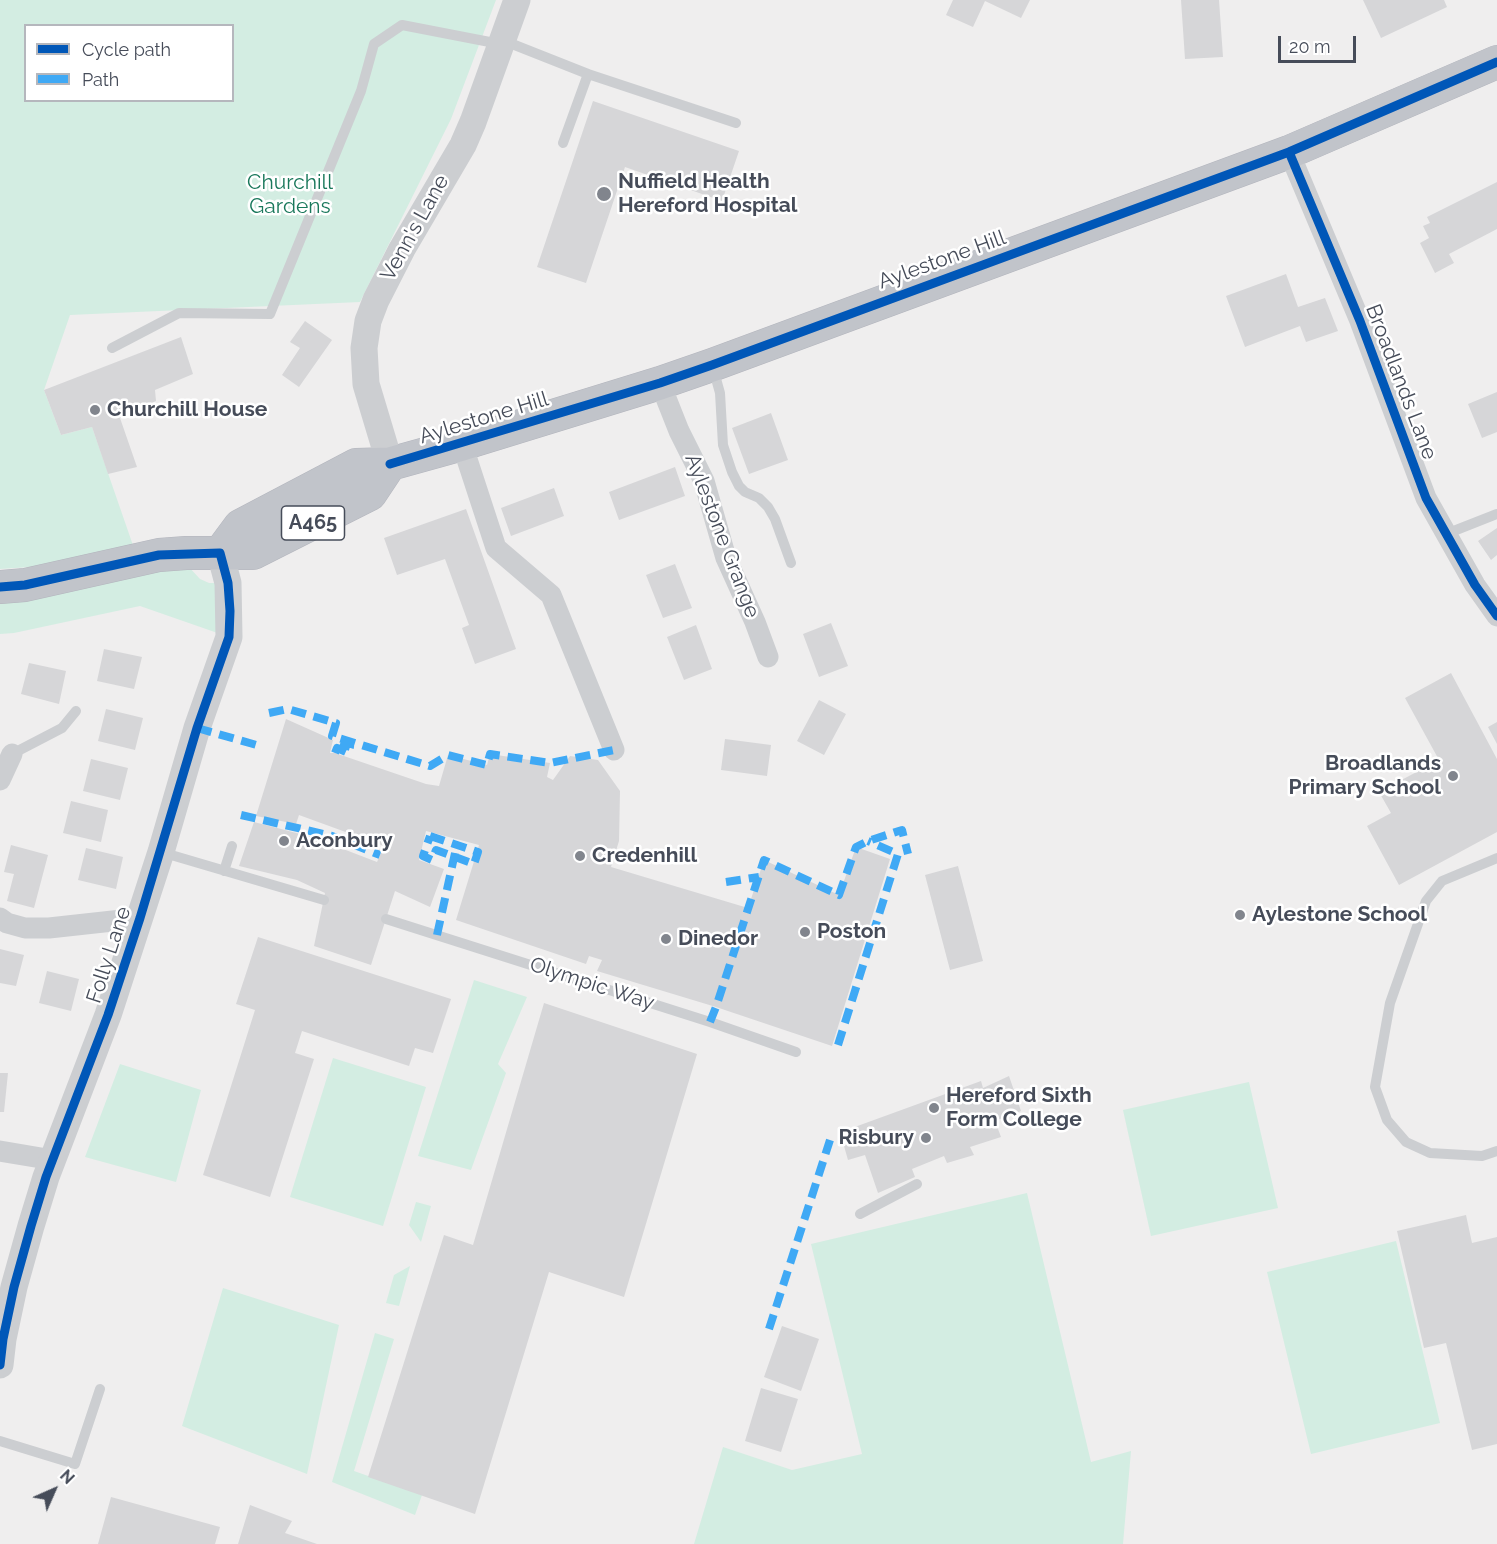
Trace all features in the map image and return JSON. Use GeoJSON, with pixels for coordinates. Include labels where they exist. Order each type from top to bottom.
{"type":"FeatureCollection","features":[{"type":"Feature","properties":{"kind":"highway","name":"Aylestone Hill"},"geometry":{"type":"LineString","coordinates":[[220,553],[240,526],[356,465],[390,464],[462,444],[712,365],[1289,152],[1497,62]]}},
{"type":"Feature","properties":{"kind":"highway"},"geometry":{"type":"LineString","coordinates":[[0,587],[25,585],[159,555],[220,553]]}},
{"type":"Feature","properties":{"kind":"street","name":"Venn's Lane"},"geometry":{"type":"LineString","coordinates":[[390,464],[366,384],[364,348],[368,321],[402,249],[463,145],[517,0]]}},
{"type":"Feature","properties":{"kind":"street","name":"Broadlands Lane"},"geometry":{"type":"LineString","coordinates":[[1289,152],[1360,321],[1426,498],[1475,585],[1497,616]]}},
{"type":"Feature","properties":{"kind":"street","name":"Aylestone Grange"},"geometry":{"type":"LineString","coordinates":[[660,383],[679,431],[707,488],[726,558],[768,657]]}},
{"type":"Feature","properties":{"kind":"street"},"geometry":{"type":"LineString","coordinates":[[462,444],[496,548],[551,595],[614,750]]}},
{"type":"Feature","properties":{"kind":"street","name":"Folly Lane"},"geometry":{"type":"LineString","coordinates":[[0,1365],[7,1284],[31,1226],[53,1160],[108,1015],[161,852],[197,728],[229,637],[228,583],[220,553]]}},
{"type":"Feature","properties":{"kind":"street"},"geometry":{"type":"LineString","coordinates":[[0,780],[12,754]]}},
{"type":"Feature","properties":{"kind":"street"},"geometry":{"type":"LineString","coordinates":[[0,918],[7,923],[25,928],[49,928],[140,918]]}},
{"type":"Feature","properties":{"kind":"street"},"geometry":{"type":"LineString","coordinates":[[0,1151],[53,1160]]}},
{"type":"Feature","properties":{"kind":"lane"},"geometry":{"type":"LineString","coordinates":[[112,348],[179,313],[270,314],[361,91],[374,44],[402,25],[501,42],[588,74],[736,123]]}},
{"type":"Feature","properties":{"kind":"lane"},"geometry":{"type":"LineString","coordinates":[[563,143],[588,74]]}},
{"type":"Feature","properties":{"kind":"lane"},"geometry":{"type":"LineString","coordinates":[[712,365],[720,393],[723,445],[732,472],[745,492],[759,498],[768,507],[775,519],[791,563]]}},
{"type":"Feature","properties":{"kind":"lane"},"geometry":{"type":"LineString","coordinates":[[1446,534],[1497,514]]}},
{"type":"Feature","properties":{"kind":"lane"},"geometry":{"type":"LineString","coordinates":[[12,754],[62,728],[76,711]]}},
{"type":"Feature","properties":{"kind":"lane"},"geometry":{"type":"LineString","coordinates":[[224,871],[232,846]]}},
{"type":"Feature","properties":{"kind":"lane"},"geometry":{"type":"LineString","coordinates":[[161,852],[324,900]]}},
{"type":"Feature","properties":{"kind":"lane"},"geometry":{"type":"LineString","coordinates":[[1497,858],[1442,881],[1426,901],[1390,1003],[1375,1087],[1387,1120],[1406,1142],[1430,1153],[1482,1156],[1497,1151]]}},
{"type":"Feature","properties":{"kind":"lane","name":"Olympic Way"},"geometry":{"type":"LineString","coordinates":[[386,919],[710,1022],[796,1052]]}},
{"type":"Feature","properties":{"kind":"lane"},"geometry":{"type":"LineString","coordinates":[[860,1214],[917,1184]]}},
{"type":"Feature","properties":{"kind":"lane"},"geometry":{"type":"LineString","coordinates":[[0,1442],[75,1464],[100,1389]]}},
{"type":"Feature","properties":{"kind":"green space","name":"Churchill Gardens"},"geometry":{"type":"Polygon","coordinates":[[[0,0],[496,0],[451,119],[360,302],[70,315],[44,390],[61,435],[92,427],[136,554],[106,562],[0,569],[0,0]]]}},
{"type":"Feature","properties":{"kind":"green space"},"geometry":{"type":"Polygon","coordinates":[[[188,566],[200,579],[209,583],[228,583],[229,637],[140,606],[0,634],[0,587],[188,566]]]}},
{"type":"Feature","properties":{"kind":"green space"},"geometry":{"type":"Polygon","coordinates":[[[474,980],[527,997],[498,1064],[506,1073],[471,1170],[418,1156],[474,980]]]}},
{"type":"Feature","properties":{"kind":"green space"},"geometry":{"type":"Polygon","coordinates":[[[333,1058],[426,1087],[383,1226],[290,1197],[333,1058]]]}},
{"type":"Feature","properties":{"kind":"green space"},"geometry":{"type":"Polygon","coordinates":[[[120,1064],[201,1090],[176,1182],[85,1157],[120,1064]]]}},
{"type":"Feature","properties":{"kind":"green space"},"geometry":{"type":"Polygon","coordinates":[[[1249,1082],[1278,1208],[1151,1236],[1123,1110],[1249,1082]]]}},
{"type":"Feature","properties":{"kind":"green space"},"geometry":{"type":"Polygon","coordinates":[[[1027,1193],[1091,1462],[1131,1451],[1123,1544],[694,1544],[723,1447],[792,1470],[862,1454],[811,1244],[1027,1193]]]}},
{"type":"Feature","properties":{"kind":"green space"},"geometry":{"type":"Polygon","coordinates":[[[416,1202],[431,1206],[421,1242],[409,1225],[416,1202]]]}},
{"type":"Feature","properties":{"kind":"green space"},"geometry":{"type":"Polygon","coordinates":[[[1396,1241],[1440,1423],[1311,1454],[1267,1272],[1396,1241]]]}},
{"type":"Feature","properties":{"kind":"green space"},"geometry":{"type":"Polygon","coordinates":[[[410,1266],[399,1306],[386,1303],[394,1275],[410,1266]]]}},
{"type":"Feature","properties":{"kind":"green space"},"geometry":{"type":"Polygon","coordinates":[[[223,1288],[339,1325],[307,1474],[182,1426],[223,1288]]]}},
{"type":"Feature","properties":{"kind":"green space"},"geometry":{"type":"Polygon","coordinates":[[[375,1333],[394,1339],[354,1471],[422,1495],[415,1515],[332,1482],[375,1333]]]}},
{"type":"Feature","properties":{"kind":"building"},"geometry":{"type":"Polygon","coordinates":[[[953,0],[1030,0],[1021,18],[985,1],[973,27],[946,15],[953,0]]]}},
{"type":"Feature","properties":{"kind":"building"},"geometry":{"type":"Polygon","coordinates":[[[1181,0],[1219,0],[1223,57],[1185,59],[1181,0]]]}},
{"type":"Feature","properties":{"kind":"building"},"geometry":{"type":"Polygon","coordinates":[[[1363,0],[1444,0],[1447,7],[1381,38],[1363,0]]]}},
{"type":"Feature","properties":{"kind":"building"},"geometry":{"type":"Polygon","coordinates":[[[593,101],[739,151],[722,201],[625,167],[586,283],[537,267],[593,101]]]}},
{"type":"Feature","properties":{"kind":"building"},"geometry":{"type":"Polygon","coordinates":[[[1497,182],[1497,229],[1449,254],[1454,263],[1435,273],[1420,243],[1429,238],[1423,226],[1430,223],[1427,217],[1497,182]]]}},
{"type":"Feature","properties":{"kind":"building"},"geometry":{"type":"Polygon","coordinates":[[[1286,274],[1298,307],[1325,298],[1338,331],[1306,342],[1300,326],[1245,347],[1226,296],[1286,274]]]}},
{"type":"Feature","properties":{"kind":"building"},"geometry":{"type":"Polygon","coordinates":[[[305,321],[332,340],[299,387],[282,375],[300,348],[290,342],[305,321]]]}},
{"type":"Feature","properties":{"kind":"building","name":"Churchill House"},"geometry":{"type":"Polygon","coordinates":[[[181,337],[193,374],[155,390],[156,401],[120,418],[137,467],[108,474],[92,427],[61,435],[44,390],[181,337]]]}},
{"type":"Feature","properties":{"kind":"building"},"geometry":{"type":"Polygon","coordinates":[[[1497,392],[1497,432],[1482,438],[1468,404],[1497,392]]]}},
{"type":"Feature","properties":{"kind":"building"},"geometry":{"type":"Polygon","coordinates":[[[771,413],[788,460],[749,474],[732,428],[771,413]]]}},
{"type":"Feature","properties":{"kind":"building"},"geometry":{"type":"Polygon","coordinates":[[[675,467],[685,496],[619,520],[609,492],[675,467]]]}},
{"type":"Feature","properties":{"kind":"building"},"geometry":{"type":"Polygon","coordinates":[[[554,488],[564,516],[511,536],[501,508],[554,488]]]}},
{"type":"Feature","properties":{"kind":"building"},"geometry":{"type":"Polygon","coordinates":[[[466,509],[516,649],[475,664],[462,628],[469,625],[445,559],[397,575],[384,538],[466,509]]]}},
{"type":"Feature","properties":{"kind":"building"},"geometry":{"type":"Polygon","coordinates":[[[1497,528],[1497,555],[1491,560],[1478,541],[1497,528]]]}},
{"type":"Feature","properties":{"kind":"building"},"geometry":{"type":"Polygon","coordinates":[[[675,564],[692,608],[663,618],[646,575],[675,564]]]}},
{"type":"Feature","properties":{"kind":"building"},"geometry":{"type":"Polygon","coordinates":[[[831,623],[848,666],[819,677],[803,634],[831,623]]]}},
{"type":"Feature","properties":{"kind":"building"},"geometry":{"type":"Polygon","coordinates":[[[696,625],[712,669],[684,680],[667,637],[696,625]]]}},
{"type":"Feature","properties":{"kind":"building"},"geometry":{"type":"Polygon","coordinates":[[[104,649],[142,657],[134,689],[97,681],[104,649]]]}},
{"type":"Feature","properties":{"kind":"building"},"geometry":{"type":"Polygon","coordinates":[[[29,663],[66,671],[59,704],[21,694],[29,663]]]}},
{"type":"Feature","properties":{"kind":"building","name":"Broadlands Primary School"},"geometry":{"type":"Polygon","coordinates":[[[1451,673],[1497,759],[1497,832],[1399,885],[1367,826],[1391,813],[1379,792],[1439,760],[1405,698],[1451,673]]]}},
{"type":"Feature","properties":{"kind":"building"},"geometry":{"type":"Polygon","coordinates":[[[819,700],[846,714],[824,755],[797,741],[819,700]]]}},
{"type":"Feature","properties":{"kind":"building"},"geometry":{"type":"Polygon","coordinates":[[[106,709],[143,718],[135,750],[98,741],[106,709]]]}},
{"type":"Feature","properties":{"kind":"building"},"geometry":{"type":"Polygon","coordinates":[[[286,719],[333,740],[330,753],[426,784],[439,786],[448,755],[487,765],[490,754],[550,763],[547,777],[553,780],[570,756],[598,760],[620,791],[619,841],[611,867],[748,908],[764,860],[839,895],[856,847],[890,859],[832,1046],[716,1007],[597,971],[602,960],[589,956],[586,964],[456,920],[479,845],[426,831],[419,860],[444,869],[430,907],[395,891],[371,965],[314,946],[325,893],[297,880],[239,866],[254,822],[312,837],[377,862],[384,846],[299,815],[296,824],[256,816],[286,719]]]}},
{"type":"Feature","properties":{"kind":"building"},"geometry":{"type":"Polygon","coordinates":[[[1497,722],[1497,744],[1488,727],[1497,722]]]}},
{"type":"Feature","properties":{"kind":"building"},"geometry":{"type":"Polygon","coordinates":[[[725,739],[771,745],[767,776],[721,770],[725,739]]]}},
{"type":"Feature","properties":{"kind":"building"},"geometry":{"type":"Polygon","coordinates":[[[91,759],[128,768],[120,800],[83,791],[91,759]]]}},
{"type":"Feature","properties":{"kind":"building"},"geometry":{"type":"Polygon","coordinates":[[[71,801],[108,810],[101,842],[63,833],[71,801]]]}},
{"type":"Feature","properties":{"kind":"building"},"geometry":{"type":"Polygon","coordinates":[[[11,845],[48,855],[34,908],[7,901],[14,874],[4,872],[11,845]]]}},
{"type":"Feature","properties":{"kind":"building"},"geometry":{"type":"Polygon","coordinates":[[[86,848],[123,857],[116,889],[78,880],[86,848]]]}},
{"type":"Feature","properties":{"kind":"building"},"geometry":{"type":"Polygon","coordinates":[[[958,866],[983,961],[950,970],[925,875],[958,866]]]}},
{"type":"Feature","properties":{"kind":"building"},"geometry":{"type":"Polygon","coordinates":[[[258,937],[451,999],[433,1053],[415,1048],[409,1066],[302,1031],[295,1053],[314,1059],[270,1197],[203,1175],[255,1010],[236,1004],[258,937]]]}},
{"type":"Feature","properties":{"kind":"building"},"geometry":{"type":"Polygon","coordinates":[[[0,949],[24,955],[16,986],[0,983],[0,949]]]}},
{"type":"Feature","properties":{"kind":"building"},"geometry":{"type":"Polygon","coordinates":[[[47,971],[79,979],[71,1011],[39,1003],[47,971]]]}},
{"type":"Feature","properties":{"kind":"building"},"geometry":{"type":"Polygon","coordinates":[[[544,1003],[697,1054],[624,1297],[549,1272],[475,1514],[368,1477],[444,1235],[473,1245],[544,1003]]]}},
{"type":"Feature","properties":{"kind":"building"},"geometry":{"type":"Polygon","coordinates":[[[0,1073],[8,1073],[4,1112],[0,1112],[0,1073]]]}},
{"type":"Feature","properties":{"kind":"building","name":"Risbury"},"geometry":{"type":"Polygon","coordinates":[[[1009,1076],[1021,1111],[995,1121],[1001,1137],[970,1147],[974,1155],[947,1163],[944,1156],[912,1169],[915,1177],[878,1193],[865,1155],[848,1160],[844,1146],[856,1140],[852,1128],[981,1081],[983,1088],[1009,1076]]]}},
{"type":"Feature","properties":{"kind":"building"},"geometry":{"type":"Polygon","coordinates":[[[1466,1215],[1472,1243],[1497,1237],[1497,1444],[1472,1450],[1446,1343],[1424,1348],[1397,1231],[1466,1215]]]}},
{"type":"Feature","properties":{"kind":"building"},"geometry":{"type":"Polygon","coordinates":[[[782,1326],[819,1339],[801,1391],[764,1377],[782,1326]]]}},
{"type":"Feature","properties":{"kind":"building"},"geometry":{"type":"Polygon","coordinates":[[[761,1388],[798,1399],[781,1452],[745,1441],[761,1388]]]}},
{"type":"Feature","properties":{"kind":"building"},"geometry":{"type":"Polygon","coordinates":[[[111,1497],[220,1527],[215,1544],[98,1544],[111,1497]]]}},
{"type":"Feature","properties":{"kind":"building"},"geometry":{"type":"Polygon","coordinates":[[[250,1505],[292,1521],[285,1533],[317,1544],[238,1544],[250,1505]]]}},
{"type":"Feature","properties":{"kind":"marked path"},"geometry":{"type":"LineString","coordinates":[[269,713],[288,709],[336,723],[332,736],[430,766],[448,755],[487,765],[490,754],[550,763],[614,750]]}},
{"type":"Feature","properties":{"kind":"marked path"},"geometry":{"type":"LineString","coordinates":[[197,728],[260,746]]}},
{"type":"Feature","properties":{"kind":"marked path"},"geometry":{"type":"LineString","coordinates":[[335,753],[337,748],[348,753],[350,747],[340,744]]}},
{"type":"Feature","properties":{"kind":"marked path"},"geometry":{"type":"LineString","coordinates":[[241,815],[332,836],[380,855]]}},
{"type":"Feature","properties":{"kind":"marked path"},"geometry":{"type":"LineString","coordinates":[[710,1022],[764,860],[839,895],[856,847],[902,830],[908,854]]}},
{"type":"Feature","properties":{"kind":"marked path"},"geometry":{"type":"LineString","coordinates":[[430,836],[478,852],[474,864],[436,850],[432,860],[423,856],[430,836]]}},
{"type":"Feature","properties":{"kind":"marked path"},"geometry":{"type":"LineString","coordinates":[[838,1045],[898,854],[868,841]]}},
{"type":"Feature","properties":{"kind":"marked path"},"geometry":{"type":"LineString","coordinates":[[437,935],[455,853]]}},
{"type":"Feature","properties":{"kind":"marked path"},"geometry":{"type":"LineString","coordinates":[[726,882],[759,877]]}},
{"type":"Feature","properties":{"kind":"marked path"},"geometry":{"type":"LineString","coordinates":[[769,1329],[830,1140]]}},
{"type":"Feature","properties":{"kind":"cycle path"},"geometry":{"type":"LineString","coordinates":[[390,464],[660,383],[712,365],[1289,152],[1497,62]]}},
{"type":"Feature","properties":{"kind":"cycle path"},"geometry":{"type":"LineString","coordinates":[[1289,152],[1360,321],[1426,498],[1475,585],[1497,616]]}},
{"type":"Feature","properties":{"kind":"cycle path"},"geometry":{"type":"LineString","coordinates":[[0,587],[25,585],[159,555],[220,553],[228,583],[230,611],[229,637],[197,728],[140,918],[108,1015],[46,1177],[31,1226],[14,1287],[0,1365]]}},
{"type":"Feature","properties":{"kind":"place","name":"Nuffield Health Hereford Hospital"},"geometry":{"type":"Point","coordinates":[604,194]}},
{"type":"Feature","properties":{"kind":"place","name":"Churchill House"},"geometry":{"type":"Point","coordinates":[95,410]}},
{"type":"Feature","properties":{"kind":"place","name":"Broadlands Primary School"},"geometry":{"type":"Point","coordinates":[1453,776]}},
{"type":"Feature","properties":{"kind":"place","name":"Aconbury"},"geometry":{"type":"Point","coordinates":[284,841]}},
{"type":"Feature","properties":{"kind":"place","name":"Credenhill"},"geometry":{"type":"Point","coordinates":[580,856]}},
{"type":"Feature","properties":{"kind":"place","name":"Aylestone School"},"geometry":{"type":"Point","coordinates":[1240,915]}},
{"type":"Feature","properties":{"kind":"place","name":"Poston"},"geometry":{"type":"Point","coordinates":[805,932]}},
{"type":"Feature","properties":{"kind":"place","name":"Dinedor"},"geometry":{"type":"Point","coordinates":[666,939]}},
{"type":"Feature","properties":{"kind":"place","name":"Hereford Sixth Form College"},"geometry":{"type":"Point","coordinates":[934,1108]}},
{"type":"Feature","properties":{"kind":"place","name":"Risbury"},"geometry":{"type":"Point","coordinates":[926,1138]}}]}
